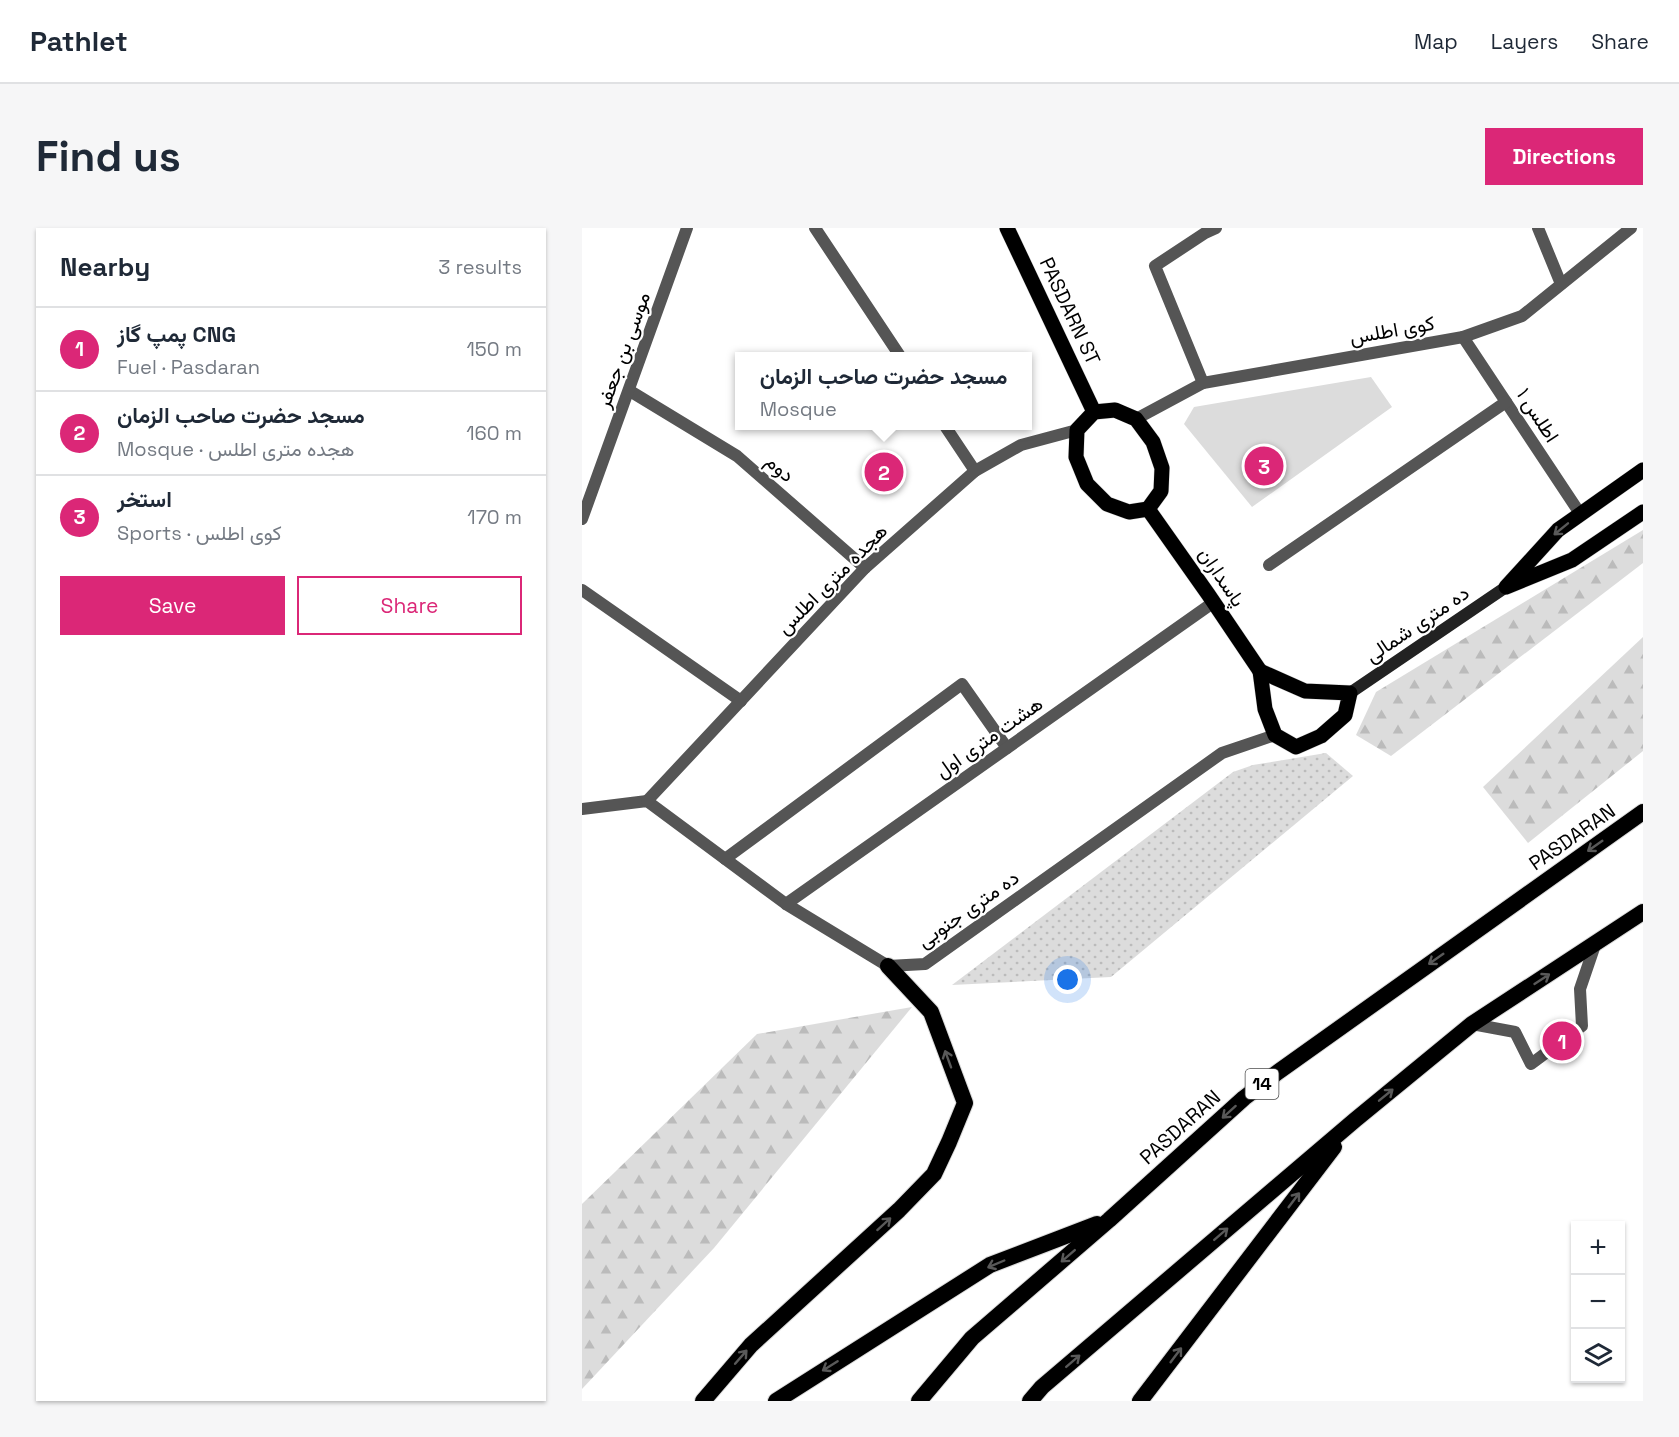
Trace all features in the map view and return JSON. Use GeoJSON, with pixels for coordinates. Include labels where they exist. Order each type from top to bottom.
{"type":"FeatureCollection","features":[{"type":"Feature","properties":{"kind":"highway","name":"PASDARAN"},"geometry":{"type":"LineString","coordinates":[[919,1401],[972,1338],[1109,1220],[1244,1098],[1643,812]]}},
{"type":"Feature","properties":{"kind":"highway"},"geometry":{"type":"LineString","coordinates":[[1030,1401],[1042,1387],[1355,1120],[1473,1024],[1643,912]]}},
{"type":"Feature","properties":{"kind":"highway"},"geometry":{"type":"LineString","coordinates":[[703,1401],[751,1345],[899,1210],[934,1174],[949,1142],[965,1103],[931,1012],[888,966]]}},
{"type":"Feature","properties":{"kind":"highway"},"geometry":{"type":"LineString","coordinates":[[1140,1401],[1355,1120]]}},
{"type":"Feature","properties":{"kind":"highway"},"geometry":{"type":"LineString","coordinates":[[776,1401],[990,1265],[1109,1220]]}},
{"type":"Feature","properties":{"kind":"main road","name":"PASDARN ST"},"geometry":{"type":"LineString","coordinates":[[1008,228],[1094,412]]}},
{"type":"Feature","properties":{"kind":"main road"},"geometry":{"type":"LineString","coordinates":[[1115,410],[1136,419],[1153,442],[1162,468],[1161,491],[1148,508],[1129,512],[1107,504],[1087,484],[1076,457],[1077,430],[1094,412],[1115,410]]}},
{"type":"Feature","properties":{"kind":"main road"},"geometry":{"type":"LineString","coordinates":[[1506,587],[1558,530],[1643,470]]}},
{"type":"Feature","properties":{"kind":"main road","name":"پاسداران"},"geometry":{"type":"LineString","coordinates":[[1148,508],[1260,671],[1265,709],[1275,735]]}},
{"type":"Feature","properties":{"kind":"main road"},"geometry":{"type":"LineString","coordinates":[[1506,587],[1572,560],[1643,512]]}},
{"type":"Feature","properties":{"kind":"main road","name":"ده متری شمالی"},"geometry":{"type":"LineString","coordinates":[[1350,693],[1506,587]]}},
{"type":"Feature","properties":{"kind":"main road"},"geometry":{"type":"LineString","coordinates":[[1260,671],[1305,691],[1350,693],[1345,715],[1321,736],[1296,747],[1275,735]]}},
{"type":"Feature","properties":{"kind":"street","name":"موسی بن جعفر"},"geometry":{"type":"LineString","coordinates":[[582,519],[687,228]]}},
{"type":"Feature","properties":{"kind":"street"},"geometry":{"type":"LineString","coordinates":[[815,228],[897,352]]}},
{"type":"Feature","properties":{"kind":"street"},"geometry":{"type":"LineString","coordinates":[[1203,383],[1155,266],[1216,228]]}},
{"type":"Feature","properties":{"kind":"street"},"geometry":{"type":"LineString","coordinates":[[1538,228],[1561,284]]}},
{"type":"Feature","properties":{"kind":"street","name":"کوی اطلس"},"geometry":{"type":"LineString","coordinates":[[1136,419],[1203,383],[1463,337],[1522,316],[1624,230]]}},
{"type":"Feature","properties":{"kind":"street","name":"اطلس ۱"},"geometry":{"type":"LineString","coordinates":[[1463,337],[1581,515]]}},
{"type":"Feature","properties":{"kind":"street","name":"دوم"},"geometry":{"type":"LineString","coordinates":[[630,391],[737,456],[865,568]]}},
{"type":"Feature","properties":{"kind":"street"},"geometry":{"type":"LineString","coordinates":[[1269,565],[1506,402]]}},
{"type":"Feature","properties":{"kind":"street"},"geometry":{"type":"LineString","coordinates":[[948,430],[975,471]]}},
{"type":"Feature","properties":{"kind":"street","name":"هجده متری اطلس"},"geometry":{"type":"LineString","coordinates":[[647,801],[865,568],[975,471],[1020,445],[1077,430]]}},
{"type":"Feature","properties":{"kind":"street"},"geometry":{"type":"LineString","coordinates":[[582,590],[741,700]]}},
{"type":"Feature","properties":{"kind":"street","name":"هشت متری اول"},"geometry":{"type":"LineString","coordinates":[[786,904],[1214,602]]}},
{"type":"Feature","properties":{"kind":"street"},"geometry":{"type":"LineString","coordinates":[[725,859],[962,684],[1007,748]]}},
{"type":"Feature","properties":{"kind":"street","name":"ده متری جنوبی"},"geometry":{"type":"LineString","coordinates":[[888,966],[925,964],[1222,753],[1275,735]]}},
{"type":"Feature","properties":{"kind":"street"},"geometry":{"type":"LineString","coordinates":[[582,810],[647,801],[786,904],[888,966]]}},
{"type":"Feature","properties":{"kind":"street"},"geometry":{"type":"LineString","coordinates":[[1473,1024],[1515,1032],[1531,1064],[1582,1026],[1580,989],[1595,945]]}},
{"type":"Feature","properties":{"kind":"green space"},"geometry":{"type":"Polygon","coordinates":[[[1371,377],[1392,407],[1252,507],[1184,424],[1194,407],[1371,377]]]}},
{"type":"Feature","properties":{"kind":"green space"},"geometry":{"type":"Polygon","coordinates":[[[1643,530],[1643,563],[1391,756],[1356,735],[1376,692],[1643,530]]]}},
{"type":"Feature","properties":{"kind":"green space"},"geometry":{"type":"Polygon","coordinates":[[[1643,637],[1643,751],[1528,843],[1483,787],[1643,637]]]}},
{"type":"Feature","properties":{"kind":"green space"},"geometry":{"type":"Polygon","coordinates":[[[1326,753],[1353,776],[1111,977],[952,985],[1233,772],[1253,765],[1326,753]]]}},
{"type":"Feature","properties":{"kind":"green space"},"geometry":{"type":"Polygon","coordinates":[[[912,1007],[714,1248],[582,1389],[582,1204],[757,1034],[912,1007]]]}},
{"type":"Feature","properties":{"kind":"place","name":"استخر"},"geometry":{"type":"Point","coordinates":[1264,466]}},
{"type":"Feature","properties":{"kind":"place","name":"مسجد حضرت صاحب الزمان"},"geometry":{"type":"Point","coordinates":[884,472]}},
{"type":"Feature","properties":{"kind":"place","name":"پمپ گاز CNG"},"geometry":{"type":"Point","coordinates":[1562,1041]}}]}
